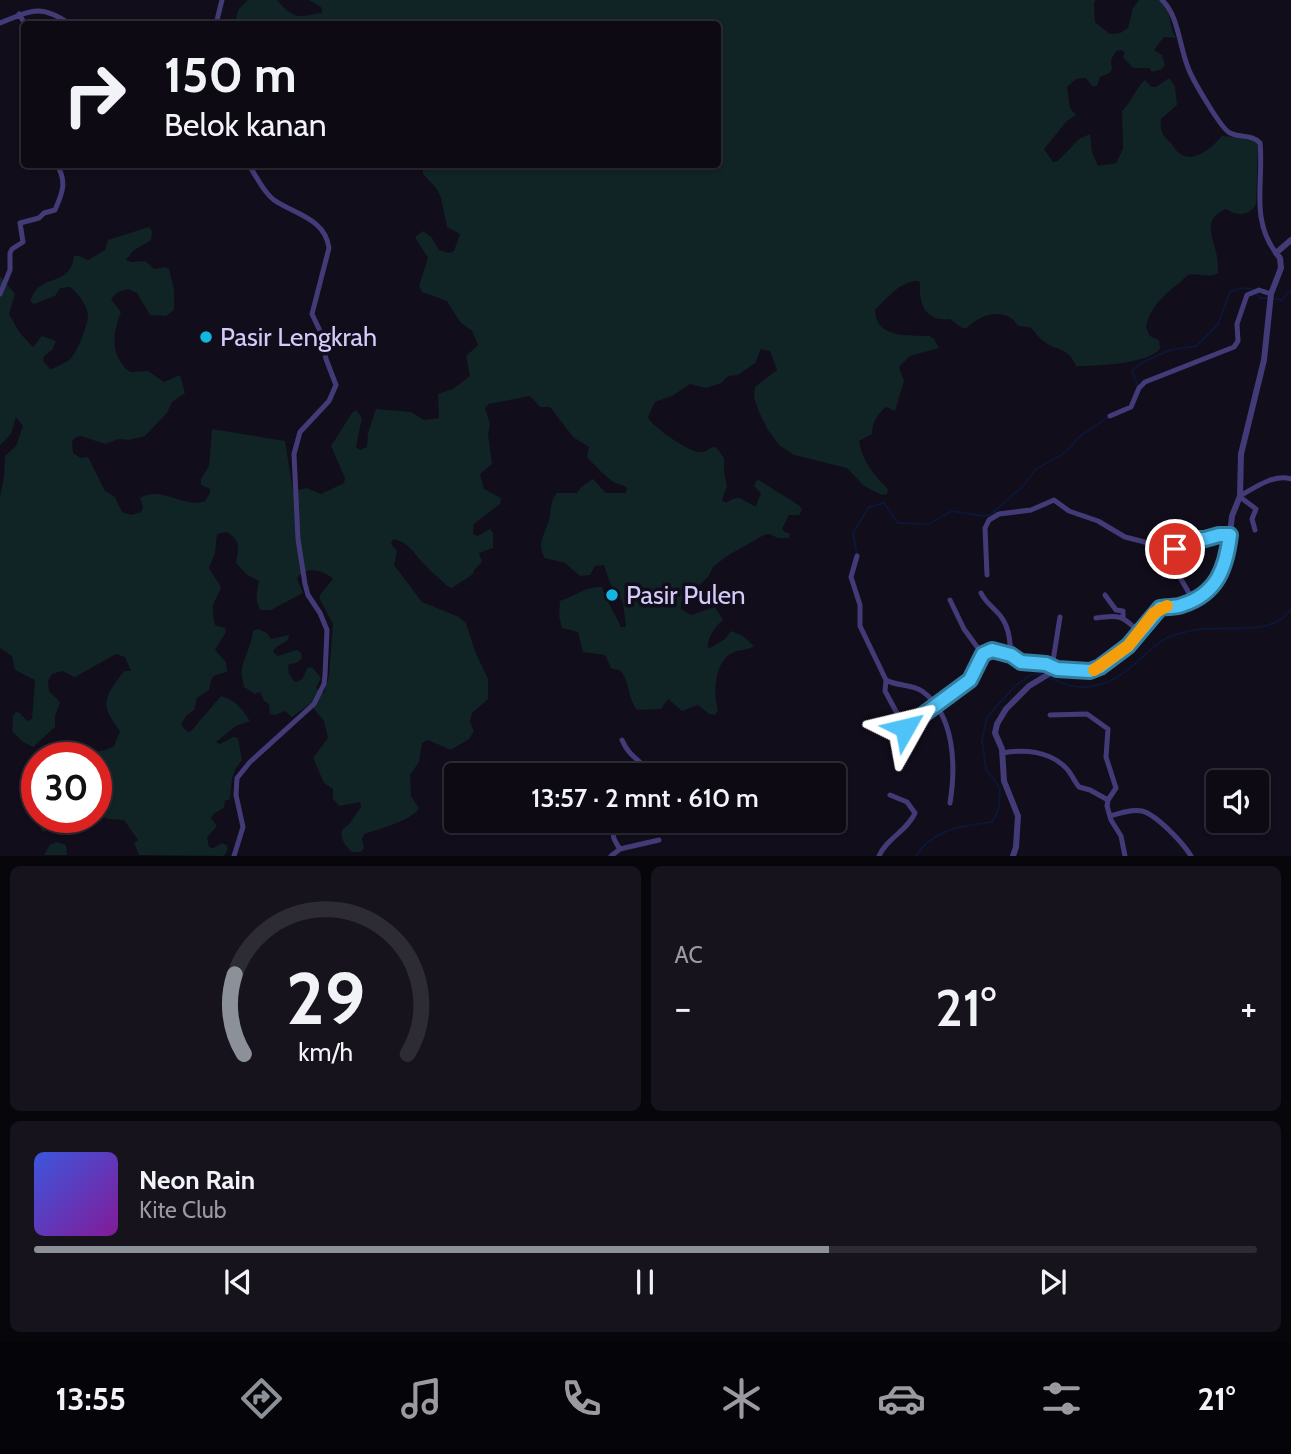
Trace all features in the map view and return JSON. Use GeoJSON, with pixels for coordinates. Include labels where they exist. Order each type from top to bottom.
{"type":"FeatureCollection","features":[{"type":"Feature","properties":{"kind":"street"},"geometry":{"type":"LineString","coordinates":[[217,21],[222,0]]}},
{"type":"Feature","properties":{"kind":"street"},"geometry":{"type":"LineString","coordinates":[[858,556],[850,576],[860,605],[859,624],[886,680],[885,691],[904,728],[970,680],[983,654],[992,650],[1011,655],[1021,662],[1054,669],[1095,669],[1128,646],[1160,608],[1183,605],[1193,600],[1213,587],[1221,576],[1227,559],[1232,516],[1240,496],[1241,454],[1264,359],[1271,294],[1282,267],[1280,258],[1266,237],[1259,214],[1260,143],[1252,137],[1231,133],[1222,125],[1189,71],[1174,15],[1162,0]]}},
{"type":"Feature","properties":{"kind":"street"},"geometry":{"type":"LineString","coordinates":[[0,14],[2,22],[34,9],[64,21]]}},
{"type":"Feature","properties":{"kind":"street"},"geometry":{"type":"LineString","coordinates":[[19,14],[23,21]]}},
{"type":"Feature","properties":{"kind":"street"},"geometry":{"type":"LineString","coordinates":[[0,294],[10,270],[10,253],[23,242],[20,223],[55,210],[61,198],[63,181],[58,168]]}},
{"type":"Feature","properties":{"kind":"street"},"geometry":{"type":"LineString","coordinates":[[234,856],[243,827],[236,795],[237,778],[250,762],[314,704],[324,684],[327,630],[306,591],[298,539],[294,454],[300,432],[329,401],[336,382],[326,359],[321,333],[312,314],[329,248],[327,240],[314,222],[270,196],[251,168]]}},
{"type":"Feature","properties":{"kind":"street"},"geometry":{"type":"LineString","coordinates":[[1276,253],[1291,240]]}},
{"type":"Feature","properties":{"kind":"street"},"geometry":{"type":"LineString","coordinates":[[1110,416],[1130,408],[1139,388],[1145,382],[1234,346],[1238,341],[1237,324],[1247,295],[1259,290],[1271,294]]}},
{"type":"Feature","properties":{"kind":"street"},"geometry":{"type":"LineString","coordinates":[[1240,496],[1274,479],[1291,479]]}},
{"type":"Feature","properties":{"kind":"street"},"geometry":{"type":"LineString","coordinates":[[1240,496],[1256,509],[1252,519],[1255,530]]}},
{"type":"Feature","properties":{"kind":"street"},"geometry":{"type":"LineString","coordinates":[[987,575],[985,528],[989,520],[999,514],[1031,510],[1055,500],[1069,511],[1098,521],[1125,537],[1172,549],[1179,547],[1183,539],[1230,535]]}},
{"type":"Feature","properties":{"kind":"street"},"geometry":{"type":"LineString","coordinates":[[1178,574],[1193,600]]}},
{"type":"Feature","properties":{"kind":"street"},"geometry":{"type":"LineString","coordinates":[[981,593],[1008,629],[1011,655]]}},
{"type":"Feature","properties":{"kind":"street"},"geometry":{"type":"LineString","coordinates":[[1105,594],[1116,610],[1123,611],[1123,617]]}},
{"type":"Feature","properties":{"kind":"street"},"geometry":{"type":"LineString","coordinates":[[950,600],[964,629],[983,654]]}},
{"type":"Feature","properties":{"kind":"street"},"geometry":{"type":"LineString","coordinates":[[1013,856],[1018,816],[1004,781],[1002,754],[995,733],[1000,718],[1014,700],[1054,669],[1060,617]]}},
{"type":"Feature","properties":{"kind":"street"},"geometry":{"type":"LineString","coordinates":[[1096,618],[1123,617],[1140,633]]}},
{"type":"Feature","properties":{"kind":"street"},"geometry":{"type":"LineString","coordinates":[[886,680],[919,689],[936,705],[948,733],[953,761],[950,803]]}},
{"type":"Feature","properties":{"kind":"street"},"geometry":{"type":"LineString","coordinates":[[1050,715],[1087,713],[1108,729],[1106,757],[1116,788],[1108,800],[1110,816],[1121,835],[1125,856]]}},
{"type":"Feature","properties":{"kind":"street"},"geometry":{"type":"LineString","coordinates":[[622,740],[629,754],[641,763]]}},
{"type":"Feature","properties":{"kind":"street"},"geometry":{"type":"LineString","coordinates":[[1002,754],[1017,751],[1039,753],[1063,765],[1079,788],[1090,790],[1108,800]]}},
{"type":"Feature","properties":{"kind":"street"},"geometry":{"type":"LineString","coordinates":[[878,856],[886,842],[910,822],[915,813],[907,802],[890,795]]}},
{"type":"Feature","properties":{"kind":"street"},"geometry":{"type":"LineString","coordinates":[[1110,816],[1143,811],[1183,844],[1191,856]]}},
{"type":"Feature","properties":{"kind":"street"},"geometry":{"type":"LineString","coordinates":[[613,833],[620,849]]}},
{"type":"Feature","properties":{"kind":"street"},"geometry":{"type":"LineString","coordinates":[[611,856],[620,849],[659,840]]}},
{"type":"Feature","properties":{"kind":"green space"},"geometry":{"type":"Polygon","coordinates":[[[248,0],[277,0],[292,14],[301,16],[322,13],[322,8],[309,0],[1096,0],[1095,22],[1110,34],[1120,33],[1128,28],[1133,8],[1139,0],[1160,0],[1167,10],[1176,38],[1164,37],[1154,50],[1162,55],[1165,65],[1162,69],[1152,72],[1149,68],[1133,68],[1123,57],[1125,52],[1116,51],[1111,60],[1110,73],[1100,77],[1097,86],[1092,86],[1086,78],[1076,79],[1067,87],[1070,108],[1076,115],[1067,121],[1044,149],[1053,162],[1058,161],[1079,139],[1090,134],[1092,152],[1098,166],[1116,163],[1123,149],[1122,111],[1145,80],[1152,87],[1156,87],[1169,78],[1175,86],[1177,105],[1161,119],[1164,135],[1177,151],[1190,157],[1202,153],[1222,136],[1254,139],[1258,146],[1256,204],[1246,213],[1238,214],[1226,209],[1213,218],[1211,235],[1218,273],[1188,275],[1162,298],[1152,311],[1146,327],[1150,336],[1159,340],[1160,349],[1133,361],[1076,366],[1066,352],[1043,341],[1031,328],[1019,326],[1005,315],[993,314],[962,328],[950,319],[935,318],[927,313],[922,305],[919,281],[906,283],[895,291],[875,310],[881,326],[895,334],[930,336],[939,348],[910,356],[899,367],[904,381],[895,411],[886,407],[876,419],[872,434],[859,441],[873,473],[888,489],[887,494],[882,495],[864,486],[847,468],[794,455],[780,446],[768,430],[754,397],[755,387],[777,370],[770,351],[761,349],[755,363],[738,375],[728,376],[721,383],[706,388],[690,384],[672,396],[655,402],[648,417],[663,432],[695,451],[702,452],[716,447],[724,458],[727,486],[722,500],[726,503],[739,498],[756,506],[761,493],[754,486],[759,480],[800,506],[802,510],[799,515],[789,515],[782,529],[790,533],[789,538],[764,535],[727,556],[713,567],[708,577],[681,602],[681,609],[691,615],[715,607],[723,620],[712,633],[708,649],[725,639],[731,631],[743,636],[754,646],[726,657],[718,671],[718,710],[715,715],[709,714],[698,705],[682,711],[668,699],[661,709],[637,710],[621,671],[611,668],[605,655],[583,652],[578,632],[562,628],[559,616],[560,601],[596,587],[602,587],[621,627],[626,627],[623,603],[610,583],[604,565],[595,566],[590,575],[580,576],[565,563],[545,558],[542,553],[541,544],[553,500],[557,493],[577,493],[593,479],[606,493],[626,493],[627,488],[612,481],[587,457],[589,447],[573,437],[550,407],[540,407],[530,396],[489,404],[485,408],[490,424],[488,434],[492,464],[480,474],[484,489],[501,498],[500,504],[474,524],[473,534],[477,536],[490,529],[493,533],[493,548],[479,553],[482,562],[473,574],[452,588],[431,571],[408,546],[393,539],[391,544],[397,551],[394,565],[422,602],[459,617],[466,623],[488,679],[488,699],[472,713],[470,722],[474,731],[469,739],[451,750],[428,740],[422,743],[419,762],[410,775],[411,796],[419,808],[402,821],[364,834],[364,848],[361,852],[352,852],[342,837],[342,830],[361,807],[360,802],[339,806],[333,799],[333,789],[324,783],[313,758],[328,738],[324,721],[310,704],[292,717],[285,711],[270,714],[269,704],[264,701],[260,692],[255,694],[244,687],[242,676],[253,631],[258,629],[267,633],[271,639],[289,635],[288,640],[273,652],[278,656],[297,650],[301,653],[302,658],[298,662],[288,665],[289,674],[295,682],[303,678],[307,668],[312,667],[321,678],[316,688],[324,693],[329,676],[333,624],[320,595],[333,579],[319,571],[304,572],[297,579],[303,593],[271,610],[261,610],[257,600],[259,581],[246,574],[236,563],[237,542],[227,532],[217,534],[215,553],[209,568],[221,587],[213,611],[215,625],[225,628],[226,632],[215,650],[226,662],[227,672],[213,677],[209,690],[197,698],[194,710],[186,716],[181,725],[188,732],[192,730],[221,696],[235,703],[250,721],[236,726],[216,742],[220,744],[233,737],[238,738],[242,760],[232,779],[230,799],[225,801],[224,808],[211,818],[217,826],[207,837],[209,847],[213,848],[222,843],[227,845],[228,849],[224,856],[139,855],[134,843],[138,840],[124,820],[112,819],[112,747],[120,731],[109,713],[107,700],[112,687],[124,671],[131,671],[125,657],[116,654],[75,677],[62,671],[52,674],[48,681],[49,691],[60,702],[55,716],[55,727],[38,742],[23,742],[12,731],[13,716],[16,712],[27,721],[32,719],[35,680],[15,670],[12,656],[0,648],[0,496],[5,456],[16,446],[23,426],[16,417],[11,434],[0,445],[0,276],[15,294],[9,314],[20,333],[33,347],[42,336],[56,341],[52,350],[44,356],[43,361],[50,369],[72,357],[82,338],[88,314],[81,299],[70,287],[60,288],[55,296],[34,304],[30,301],[35,291],[69,271],[74,256],[88,260],[105,250],[108,240],[149,227],[152,231],[151,240],[133,251],[126,260],[145,261],[155,269],[169,269],[174,290],[174,310],[166,316],[150,315],[137,293],[128,289],[118,292],[111,299],[121,312],[115,336],[116,352],[130,372],[148,371],[164,382],[180,375],[185,393],[172,402],[167,413],[145,436],[129,440],[119,439],[105,444],[81,436],[72,441],[73,453],[81,458],[88,457],[105,491],[115,497],[122,512],[131,515],[141,512],[143,508],[140,498],[148,495],[165,495],[197,503],[205,501],[210,489],[201,485],[201,479],[209,466],[212,429],[285,441],[293,491],[307,488],[321,494],[344,483],[345,478],[331,446],[352,413],[356,410],[362,418],[356,447],[360,450],[367,447],[368,433],[376,409],[411,412],[424,420],[439,418],[438,394],[453,389],[470,376],[466,356],[478,345],[472,331],[460,322],[447,301],[422,292],[419,286],[428,258],[415,237],[423,231],[432,238],[439,250],[449,253],[454,251],[460,234],[447,227],[441,198],[437,189],[423,174],[424,168],[721,168],[721,21],[236,21],[238,10],[248,0]]]}},
{"type":"Feature","properties":{"kind":"green space"},"geometry":{"type":"Polygon","coordinates":[[[56,842],[66,845],[67,855],[44,855],[50,845],[56,842]]]}},
{"type":"Feature","properties":{"kind":"waterway"},"geometry":{"type":"LineString","coordinates":[[1138,386],[1132,371],[1141,363],[1170,350],[1196,346],[1218,324],[1230,292],[1240,288],[1252,289]]}},
{"type":"Feature","properties":{"kind":"waterway"},"geometry":{"type":"LineString","coordinates":[[1275,299],[1282,300],[1291,290]]}},
{"type":"Feature","properties":{"kind":"waterway"},"geometry":{"type":"LineString","coordinates":[[1256,293],[1260,298],[1269,298]]}},
{"type":"Feature","properties":{"kind":"waterway"},"geometry":{"type":"LineString","coordinates":[[857,555],[853,533],[869,507],[884,503],[898,523],[929,524],[952,511],[990,515],[1022,487],[1035,470],[1066,452],[1078,438],[1109,416]]}},
{"type":"Feature","properties":{"kind":"waterway"},"geometry":{"type":"LineString","coordinates":[[1050,678],[1073,686],[1095,686],[1117,677],[1169,637],[1201,629],[1258,627],[1271,624],[1291,609]]}},
{"type":"Feature","properties":{"kind":"waterway"},"geometry":{"type":"LineString","coordinates":[[916,856],[931,839],[940,834],[960,827],[992,822],[999,808],[1000,788],[986,769],[982,741],[987,717],[1015,686],[1030,675],[1041,674]]}},
{"type":"Feature","properties":{"kind":"slow traffic"},"geometry":{"type":"LineString","coordinates":[[1094,670],[1128,646],[1138,637],[1154,613],[1167,606]]}},
{"type":"Feature","properties":{"kind":"place","name":"Pasir Lengkrah"},"geometry":{"type":"Point","coordinates":[206,337]}},
{"type":"Feature","properties":{"kind":"place","name":"Pasir Pulen"},"geometry":{"type":"Point","coordinates":[612,595]}},
{"type":"Feature","properties":{"kind":"route"},"geometry":{"type":"LineString","coordinates":[[905,728],[970,680],[983,654],[988,651],[997,650],[1021,662],[1046,664],[1057,669],[1090,671],[1100,667],[1134,641],[1160,608],[1183,605],[1213,587],[1221,576],[1227,559],[1230,535],[1183,539],[1175,549]]}}]}
